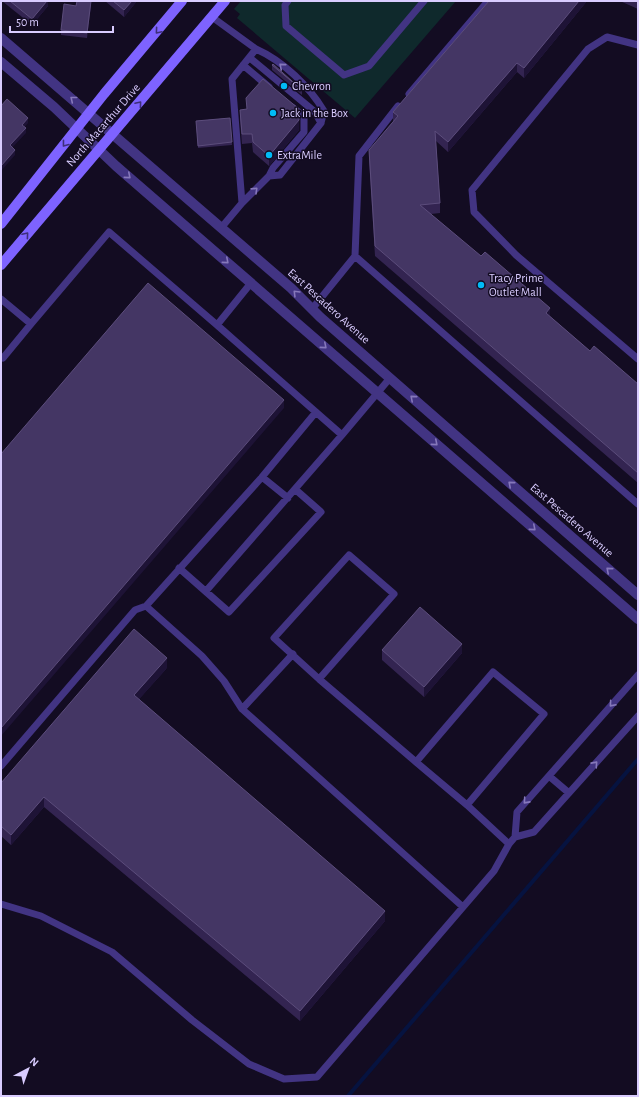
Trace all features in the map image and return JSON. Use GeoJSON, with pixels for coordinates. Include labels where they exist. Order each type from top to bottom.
{"type":"FeatureCollection","features":[{"type":"Feature","properties":{"kind":"main road","name":"North Macarthur Drive"},"geometry":{"type":"LineString","coordinates":[[1,224],[76,129],[182,1]]}},
{"type":"Feature","properties":{"kind":"main road","name":"North Macarthur Drive"},"geometry":{"type":"LineString","coordinates":[[1,265],[225,1]]}},
{"type":"Feature","properties":{"kind":"street","name":"East Pescadero Avenue"},"geometry":{"type":"LineString","coordinates":[[1,38],[291,288],[312,309],[638,595]]}},
{"type":"Feature","properties":{"kind":"street"},"geometry":{"type":"LineString","coordinates":[[1,62],[251,283],[638,619]]}},
{"type":"Feature","properties":{"kind":"lane"},"geometry":{"type":"LineString","coordinates":[[288,1],[285,5],[286,26],[344,74],[369,66],[424,1]]}},
{"type":"Feature","properties":{"kind":"lane"},"geometry":{"type":"LineString","coordinates":[[312,309],[355,256],[359,156],[372,137],[488,1]]}},
{"type":"Feature","properties":{"kind":"lane"},"geometry":{"type":"LineString","coordinates":[[212,17],[256,49],[276,61],[297,78],[316,98],[324,111],[321,123],[280,175],[269,176]]}},
{"type":"Feature","properties":{"kind":"lane"},"geometry":{"type":"LineString","coordinates":[[638,45],[607,37],[588,49],[472,190],[474,212],[516,255],[638,360]]}},
{"type":"Feature","properties":{"kind":"lane"},"geometry":{"type":"LineString","coordinates":[[242,203],[232,79],[256,49]]}},
{"type":"Feature","properties":{"kind":"lane"},"geometry":{"type":"LineString","coordinates":[[250,58],[315,112],[321,123]]}},
{"type":"Feature","properties":{"kind":"lane"},"geometry":{"type":"LineString","coordinates":[[243,65],[273,91]]}},
{"type":"Feature","properties":{"kind":"lane"},"geometry":{"type":"LineString","coordinates":[[221,228],[242,203],[269,176],[273,168],[304,132],[304,116],[285,101]]}},
{"type":"Feature","properties":{"kind":"lane"},"geometry":{"type":"LineString","coordinates":[[3,358],[109,232],[342,435]]}},
{"type":"Feature","properties":{"kind":"lane"},"geometry":{"type":"LineString","coordinates":[[355,256],[638,504]]}},
{"type":"Feature","properties":{"kind":"lane"},"geometry":{"type":"LineString","coordinates":[[217,325],[251,283]]}},
{"type":"Feature","properties":{"kind":"lane"},"geometry":{"type":"LineString","coordinates":[[1,299],[31,324]]}},
{"type":"Feature","properties":{"kind":"lane"},"geometry":{"type":"LineString","coordinates":[[206,591],[296,490],[390,378]]}},
{"type":"Feature","properties":{"kind":"lane"},"geometry":{"type":"LineString","coordinates":[[1,766],[135,610],[146,606],[262,477],[316,412]]}},
{"type":"Feature","properties":{"kind":"lane"},"geometry":{"type":"LineString","coordinates":[[262,477],[288,498]]}},
{"type":"Feature","properties":{"kind":"lane"},"geometry":{"type":"LineString","coordinates":[[179,568],[229,612],[321,512],[296,490]]}},
{"type":"Feature","properties":{"kind":"lane"},"geometry":{"type":"LineString","coordinates":[[319,679],[394,594],[349,555],[274,638],[319,679],[467,804],[508,844]]}},
{"type":"Feature","properties":{"kind":"lane"},"geometry":{"type":"LineString","coordinates":[[146,606],[202,656],[224,681],[242,709],[463,907]]}},
{"type":"Feature","properties":{"kind":"lane"},"geometry":{"type":"LineString","coordinates":[[242,709],[292,654]]}},
{"type":"Feature","properties":{"kind":"lane"},"geometry":{"type":"LineString","coordinates":[[416,762],[493,672],[544,714],[467,804]]}},
{"type":"Feature","properties":{"kind":"lane"},"geometry":{"type":"LineString","coordinates":[[515,837],[516,812],[638,675]]}},
{"type":"Feature","properties":{"kind":"lane"},"geometry":{"type":"LineString","coordinates":[[1,904],[41,916],[112,952],[192,1020],[249,1064],[284,1078],[317,1077],[494,871],[508,844],[515,837],[534,832],[638,716]]}},
{"type":"Feature","properties":{"kind":"lane"},"geometry":{"type":"LineString","coordinates":[[549,776],[569,793]]}},
{"type":"Feature","properties":{"kind":"green space"},"geometry":{"type":"Polygon","coordinates":[[[241,1],[456,1],[355,118],[237,18],[240,14],[234,9],[241,1]]]}},
{"type":"Feature","properties":{"kind":"building"},"geometry":{"type":"Polygon","coordinates":[[[10,1],[47,1],[32,19],[10,1]]]}},
{"type":"Feature","properties":{"kind":"building"},"geometry":{"type":"Polygon","coordinates":[[[77,1],[91,1],[87,33],[61,30],[64,4],[76,6],[77,1]]]}},
{"type":"Feature","properties":{"kind":"building"},"geometry":{"type":"Polygon","coordinates":[[[113,1],[132,1],[124,10],[113,1]]]}},
{"type":"Feature","properties":{"kind":"building"},"geometry":{"type":"Polygon","coordinates":[[[489,1],[579,1],[524,68],[517,63],[448,142],[435,131],[440,203],[420,205],[481,256],[485,252],[550,308],[546,313],[590,351],[594,346],[638,384],[638,473],[375,246],[369,150],[398,116],[393,112],[489,1]]]}},
{"type":"Feature","properties":{"kind":"building"},"geometry":{"type":"Polygon","coordinates":[[[273,64],[302,90],[272,65],[273,64]]]}},
{"type":"Feature","properties":{"kind":"building"},"geometry":{"type":"Polygon","coordinates":[[[263,79],[299,109],[299,120],[269,156],[253,142],[252,134],[242,134],[240,110],[247,109],[246,98],[263,79]]]}},
{"type":"Feature","properties":{"kind":"building"},"geometry":{"type":"Polygon","coordinates":[[[7,99],[28,118],[22,125],[26,128],[10,145],[15,150],[1,166],[1,106],[7,99]]]}},
{"type":"Feature","properties":{"kind":"building"},"geometry":{"type":"Polygon","coordinates":[[[230,118],[232,142],[198,146],[196,121],[230,118]]]}},
{"type":"Feature","properties":{"kind":"building"},"geometry":{"type":"Polygon","coordinates":[[[148,283],[284,400],[1,728],[1,454],[148,283]]]}},
{"type":"Feature","properties":{"kind":"building"},"geometry":{"type":"Polygon","coordinates":[[[420,607],[462,644],[424,687],[382,650],[420,607]]]}},
{"type":"Feature","properties":{"kind":"building"},"geometry":{"type":"Polygon","coordinates":[[[134,629],[167,658],[134,695],[385,911],[300,1011],[44,797],[11,835],[1,826],[1,783],[134,629]]]}},
{"type":"Feature","properties":{"kind":"waterway"},"geometry":{"type":"LineString","coordinates":[[348,1096],[638,759]]}},
{"type":"Feature","properties":{"kind":"place","name":"Chevron"},"geometry":{"type":"Point","coordinates":[284,86]}},
{"type":"Feature","properties":{"kind":"place","name":"Jack in the Box"},"geometry":{"type":"Point","coordinates":[273,113]}},
{"type":"Feature","properties":{"kind":"place","name":"ExtraMile"},"geometry":{"type":"Point","coordinates":[269,155]}},
{"type":"Feature","properties":{"kind":"place","name":"Tracy Prime Outlet Mall"},"geometry":{"type":"Point","coordinates":[481,285]}}]}
